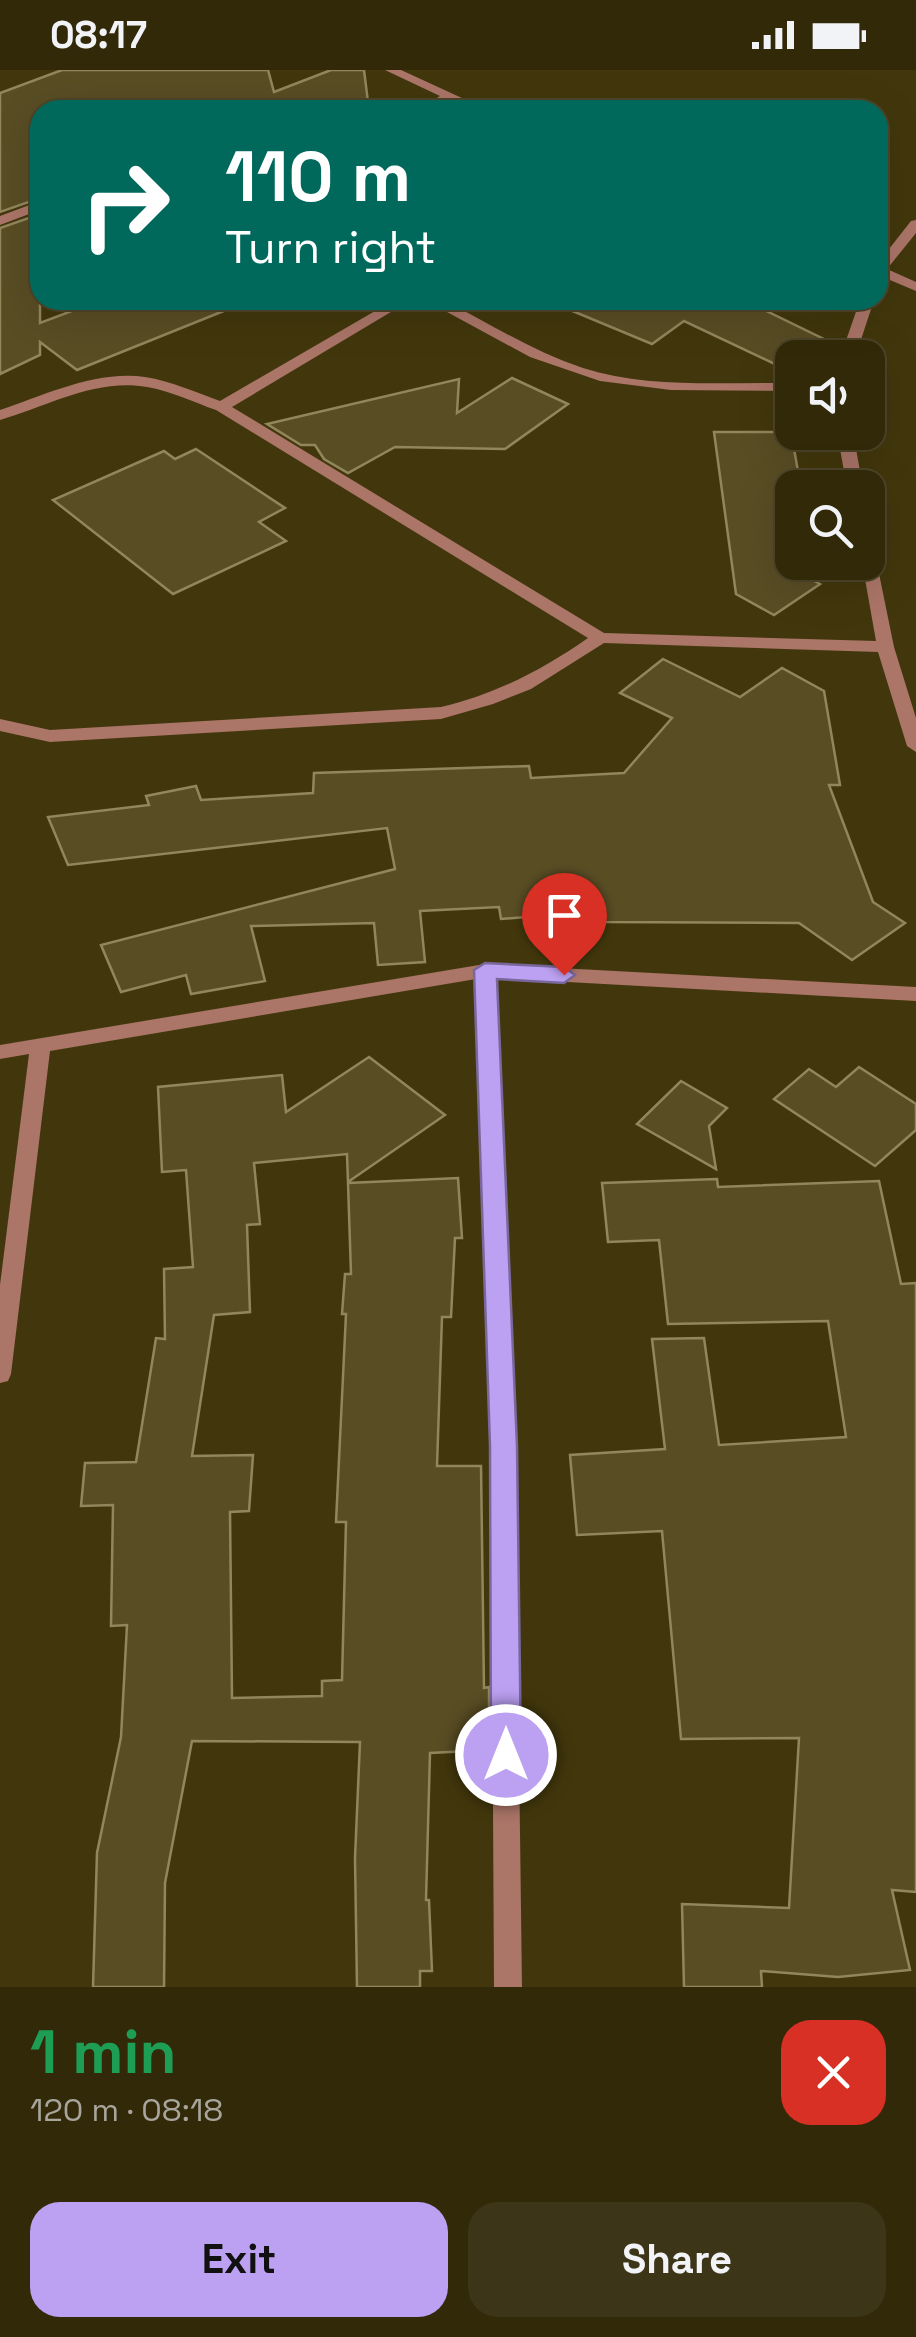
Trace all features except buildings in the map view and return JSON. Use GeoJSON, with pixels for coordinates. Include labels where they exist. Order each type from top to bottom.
{"type":"FeatureCollection","features":[{"type":"Feature","properties":{"kind":"street"},"geometry":{"type":"LineString","coordinates":[[391,70],[458,100]]}},
{"type":"Feature","properties":{"kind":"street"},"geometry":{"type":"LineString","coordinates":[[442,100],[449,96]]}},
{"type":"Feature","properties":{"kind":"street"},"geometry":{"type":"LineString","coordinates":[[0,221],[30,209]]}},
{"type":"Feature","properties":{"kind":"street"},"geometry":{"type":"LineString","coordinates":[[888,258],[916,224]]}},
{"type":"Feature","properties":{"kind":"street"},"geometry":{"type":"LineString","coordinates":[[888,274],[916,287]]}},
{"type":"Feature","properties":{"kind":"street"},"geometry":{"type":"LineString","coordinates":[[221,407],[387,310]]}},
{"type":"Feature","properties":{"kind":"street"},"geometry":{"type":"LineString","coordinates":[[452,310],[550,359],[597,376],[640,382],[775,386]]}},
{"type":"Feature","properties":{"kind":"street"},"geometry":{"type":"LineString","coordinates":[[853,340],[864,310]]}},
{"type":"Feature","properties":{"kind":"street"},"geometry":{"type":"LineString","coordinates":[[0,415],[80,390],[139,381],[221,407],[600,638],[885,648]]}},
{"type":"Feature","properties":{"kind":"street"},"geometry":{"type":"LineString","coordinates":[[873,580],[885,648],[916,746]]}},
{"type":"Feature","properties":{"kind":"street"},"geometry":{"type":"LineString","coordinates":[[0,725],[50,736],[440,713],[494,701],[540,680],[600,638]]}},
{"type":"Feature","properties":{"kind":"street"},"geometry":{"type":"LineString","coordinates":[[485,970],[504,1446],[508,1987]]}},
{"type":"Feature","properties":{"kind":"street"},"geometry":{"type":"LineString","coordinates":[[0,1052],[485,970],[916,994]]}},
{"type":"Feature","properties":{"kind":"street"},"geometry":{"type":"LineString","coordinates":[[0,1374],[41,1043]]}},
{"type":"Feature","properties":{"kind":"route"},"geometry":{"type":"LineString","coordinates":[[506,1755],[504,1446],[485,970],[564,975]]}}]}
